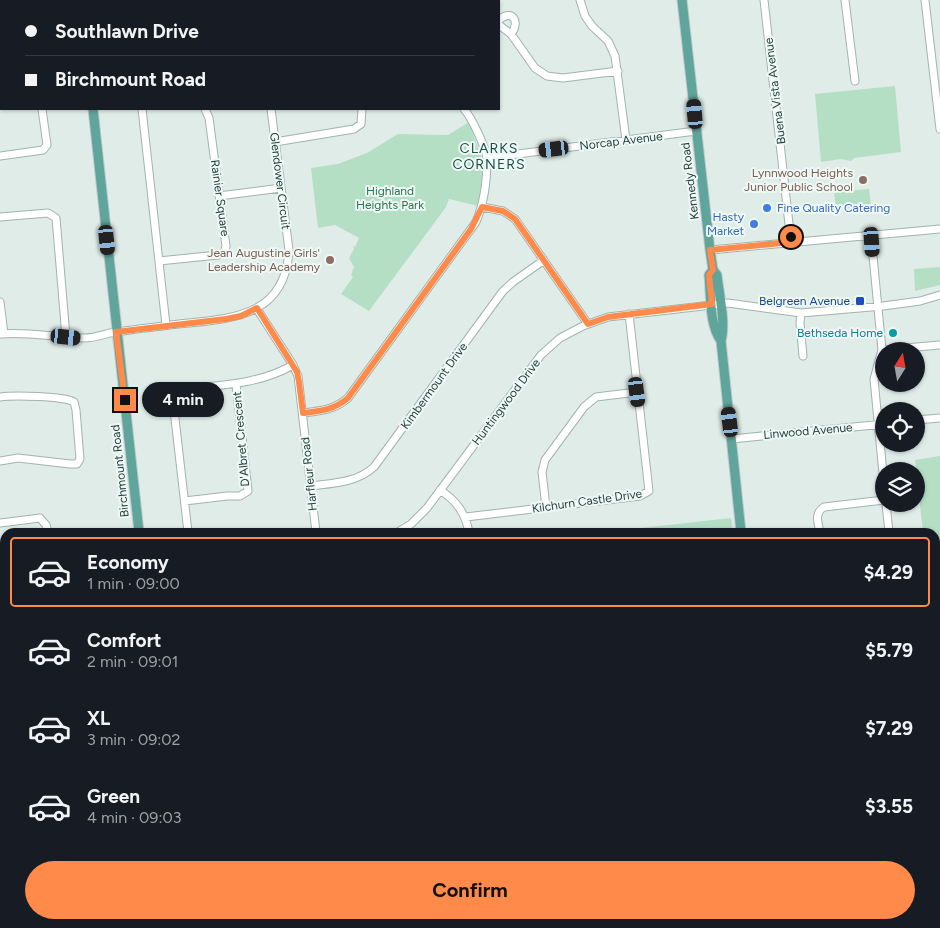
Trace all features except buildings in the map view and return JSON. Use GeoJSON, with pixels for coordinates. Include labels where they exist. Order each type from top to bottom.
{"type":"FeatureCollection","features":[{"type":"Feature","properties":{"kind":"main road","name":"Kennedy Road"},"geometry":{"type":"LineString","coordinates":[[682,0],[713,270],[709,275],[716,304],[716,334],[721,341],[741,528]]}},
{"type":"Feature","properties":{"kind":"main road","name":"Birchmount Road"},"geometry":{"type":"LineString","coordinates":[[93,110],[139,528]]}},
{"type":"Feature","properties":{"kind":"street"},"geometry":{"type":"LineString","coordinates":[[348,0],[354,0]]}},
{"type":"Feature","properties":{"kind":"street"},"geometry":{"type":"LineString","coordinates":[[580,0],[582,11],[588,21],[604,36],[615,56],[626,140]]}},
{"type":"Feature","properties":{"kind":"street","name":"Buena Vista Avenue"},"geometry":{"type":"LineString","coordinates":[[764,0],[791,242]]}},
{"type":"Feature","properties":{"kind":"street"},"geometry":{"type":"LineString","coordinates":[[845,0],[855,81]]}},
{"type":"Feature","properties":{"kind":"street"},"geometry":{"type":"LineString","coordinates":[[925,0],[940,129]]}},
{"type":"Feature","properties":{"kind":"street"},"geometry":{"type":"LineString","coordinates":[[500,19],[509,15],[516,21],[511,34]]}},
{"type":"Feature","properties":{"kind":"street"},"geometry":{"type":"LineString","coordinates":[[500,26],[511,34],[535,68],[552,78],[618,71]]}},
{"type":"Feature","properties":{"kind":"street"},"geometry":{"type":"LineString","coordinates":[[0,156],[46,148],[48,145],[42,110]]}},
{"type":"Feature","properties":{"kind":"street"},"geometry":{"type":"LineString","coordinates":[[142,110],[166,325]]}},
{"type":"Feature","properties":{"kind":"street","name":"Rainier Square"},"geometry":{"type":"LineString","coordinates":[[159,262],[224,253],[226,246],[209,118],[205,110]]}},
{"type":"Feature","properties":{"kind":"street","name":"Glendower Circuit"},"geometry":{"type":"LineString","coordinates":[[2,334],[16,332],[87,338],[116,332],[241,316],[268,300],[278,287],[288,263],[288,238],[271,110]]}},
{"type":"Feature","properties":{"kind":"street"},"geometry":{"type":"LineString","coordinates":[[275,142],[354,129],[361,124],[362,110]]}},
{"type":"Feature","properties":{"kind":"street"},"geometry":{"type":"LineString","coordinates":[[303,413],[330,410],[348,398],[471,229],[482,207],[487,158],[469,115],[465,110]]}},
{"type":"Feature","properties":{"kind":"street","name":"Norcap Avenue"},"geometry":{"type":"LineString","coordinates":[[487,158],[696,131]]}},
{"type":"Feature","properties":{"kind":"street"},"geometry":{"type":"LineString","coordinates":[[219,196],[281,188]]}},
{"type":"Feature","properties":{"kind":"street"},"geometry":{"type":"LineString","coordinates":[[482,207],[503,211],[515,219],[588,324]]}},
{"type":"Feature","properties":{"kind":"street"},"geometry":{"type":"LineString","coordinates":[[0,218],[48,213],[56,218],[66,337]]}},
{"type":"Feature","properties":{"kind":"street"},"geometry":{"type":"LineString","coordinates":[[710,250],[940,229]]}},
{"type":"Feature","properties":{"kind":"street"},"geometry":{"type":"LineString","coordinates":[[871,235],[881,342]]}},
{"type":"Feature","properties":{"kind":"street","name":"Kimbermount Drive"},"geometry":{"type":"LineString","coordinates":[[311,486],[355,479],[363,476],[374,467],[503,291],[544,260]]}},
{"type":"Feature","properties":{"kind":"street","name":"Huntingwood Drive"},"geometry":{"type":"LineString","coordinates":[[404,528],[427,508],[541,355],[560,338],[588,324],[608,317],[728,303],[800,313],[920,301],[940,295]]}},
{"type":"Feature","properties":{"kind":"street"},"geometry":{"type":"LineString","coordinates":[[0,302],[2,334]]}},
{"type":"Feature","properties":{"kind":"street","name":"Harfleur Road"},"geometry":{"type":"LineString","coordinates":[[257,308],[293,365],[299,382],[316,528]]}},
{"type":"Feature","properties":{"kind":"street"},"geometry":{"type":"LineString","coordinates":[[800,313],[803,356]]}},
{"type":"Feature","properties":{"kind":"street","name":"Kilchurn Castle Drive"},"geometry":{"type":"LineString","coordinates":[[466,517],[640,496],[649,492],[629,314]]}},
{"type":"Feature","properties":{"kind":"street"},"geometry":{"type":"LineString","coordinates":[[925,346],[940,345]]}},
{"type":"Feature","properties":{"kind":"street"},"geometry":{"type":"LineString","coordinates":[[188,528],[173,396],[176,391],[257,380],[293,365]]}},
{"type":"Feature","properties":{"kind":"street","name":"D'Albret Crescent"},"geometry":{"type":"LineString","coordinates":[[185,501],[240,496],[248,491],[236,384]]}},
{"type":"Feature","properties":{"kind":"street"},"geometry":{"type":"LineString","coordinates":[[546,507],[542,472],[545,460],[584,407],[596,398],[637,392]]}},
{"type":"Feature","properties":{"kind":"street"},"geometry":{"type":"LineString","coordinates":[[0,397],[63,399],[74,402],[80,459],[77,464],[18,458],[0,461]]}},
{"type":"Feature","properties":{"kind":"street"},"geometry":{"type":"LineString","coordinates":[[925,419],[940,418]]}},
{"type":"Feature","properties":{"kind":"street","name":"Linwood Avenue"},"geometry":{"type":"LineString","coordinates":[[732,438],[875,425]]}},
{"type":"Feature","properties":{"kind":"street"},"geometry":{"type":"LineString","coordinates":[[440,490],[451,498],[466,517],[469,528]]}},
{"type":"Feature","properties":{"kind":"street"},"geometry":{"type":"LineString","coordinates":[[819,528],[817,515],[824,506],[875,501]]}},
{"type":"Feature","properties":{"kind":"street"},"geometry":{"type":"LineString","coordinates":[[887,512],[889,528]]}},
{"type":"Feature","properties":{"kind":"street"},"geometry":{"type":"LineString","coordinates":[[0,523],[40,518],[47,528]]}},
{"type":"Feature","properties":{"kind":"green space"},"geometry":{"type":"Polygon","coordinates":[[[895,86],[901,152],[854,158],[851,161],[841,159],[821,162],[815,94],[895,86]]]}},
{"type":"Feature","properties":{"kind":"green space","name":"Highland Heights Park"},"geometry":{"type":"Polygon","coordinates":[[[469,122],[482,159],[483,173],[478,206],[449,199],[446,207],[369,311],[341,294],[353,277],[351,275],[354,267],[349,258],[354,249],[353,246],[355,247],[359,238],[335,225],[318,228],[311,168],[338,164],[367,153],[398,134],[448,135],[469,122]]]}},
{"type":"Feature","properties":{"kind":"green space"},"geometry":{"type":"Polygon","coordinates":[[[869,189],[871,206],[836,209],[834,192],[869,189]]]}},
{"type":"Feature","properties":{"kind":"green space"},"geometry":{"type":"Polygon","coordinates":[[[940,267],[940,285],[915,291],[914,269],[940,267]]]}},
{"type":"Feature","properties":{"kind":"green space"},"geometry":{"type":"Polygon","coordinates":[[[940,456],[940,528],[923,528],[921,512],[925,512],[925,462],[915,462],[915,460],[940,456]]]}},
{"type":"Feature","properties":{"kind":"green space"},"geometry":{"type":"Polygon","coordinates":[[[731,518],[732,528],[642,528],[731,518]]]}},
{"type":"Feature","properties":{"kind":"place","name":"Lynnwood Heights Junior Public School"},"geometry":{"type":"Point","coordinates":[863,180]}},
{"type":"Feature","properties":{"kind":"place","name":"Fine Quality Catering"},"geometry":{"type":"Point","coordinates":[767,208]}},
{"type":"Feature","properties":{"kind":"place","name":"Hasty Market"},"geometry":{"type":"Point","coordinates":[754,224]}},
{"type":"Feature","properties":{"kind":"place","name":"Jean Augustine Girls' Leadership Academy"},"geometry":{"type":"Point","coordinates":[330,260]}},
{"type":"Feature","properties":{"kind":"place","name":"Belgreen Avenue"},"geometry":{"type":"Point","coordinates":[860,301]}},
{"type":"Feature","properties":{"kind":"place","name":"Bethseda Home"},"geometry":{"type":"Point","coordinates":[893,333]}},
{"type":"Feature","properties":{"kind":"district","name":"CLARKS CORNERS"},"geometry":{"type":"Point","coordinates":[489,156]}},
{"type":"Feature","properties":{"kind":"route"},"geometry":{"type":"LineString","coordinates":[[125,400],[116,332],[226,319],[241,316],[257,308],[297,372],[303,413],[330,410],[348,398],[476,222],[482,207],[503,211],[515,219],[588,324],[608,317],[712,304],[709,275],[713,270],[710,250],[791,242],[791,237]]}}]}
